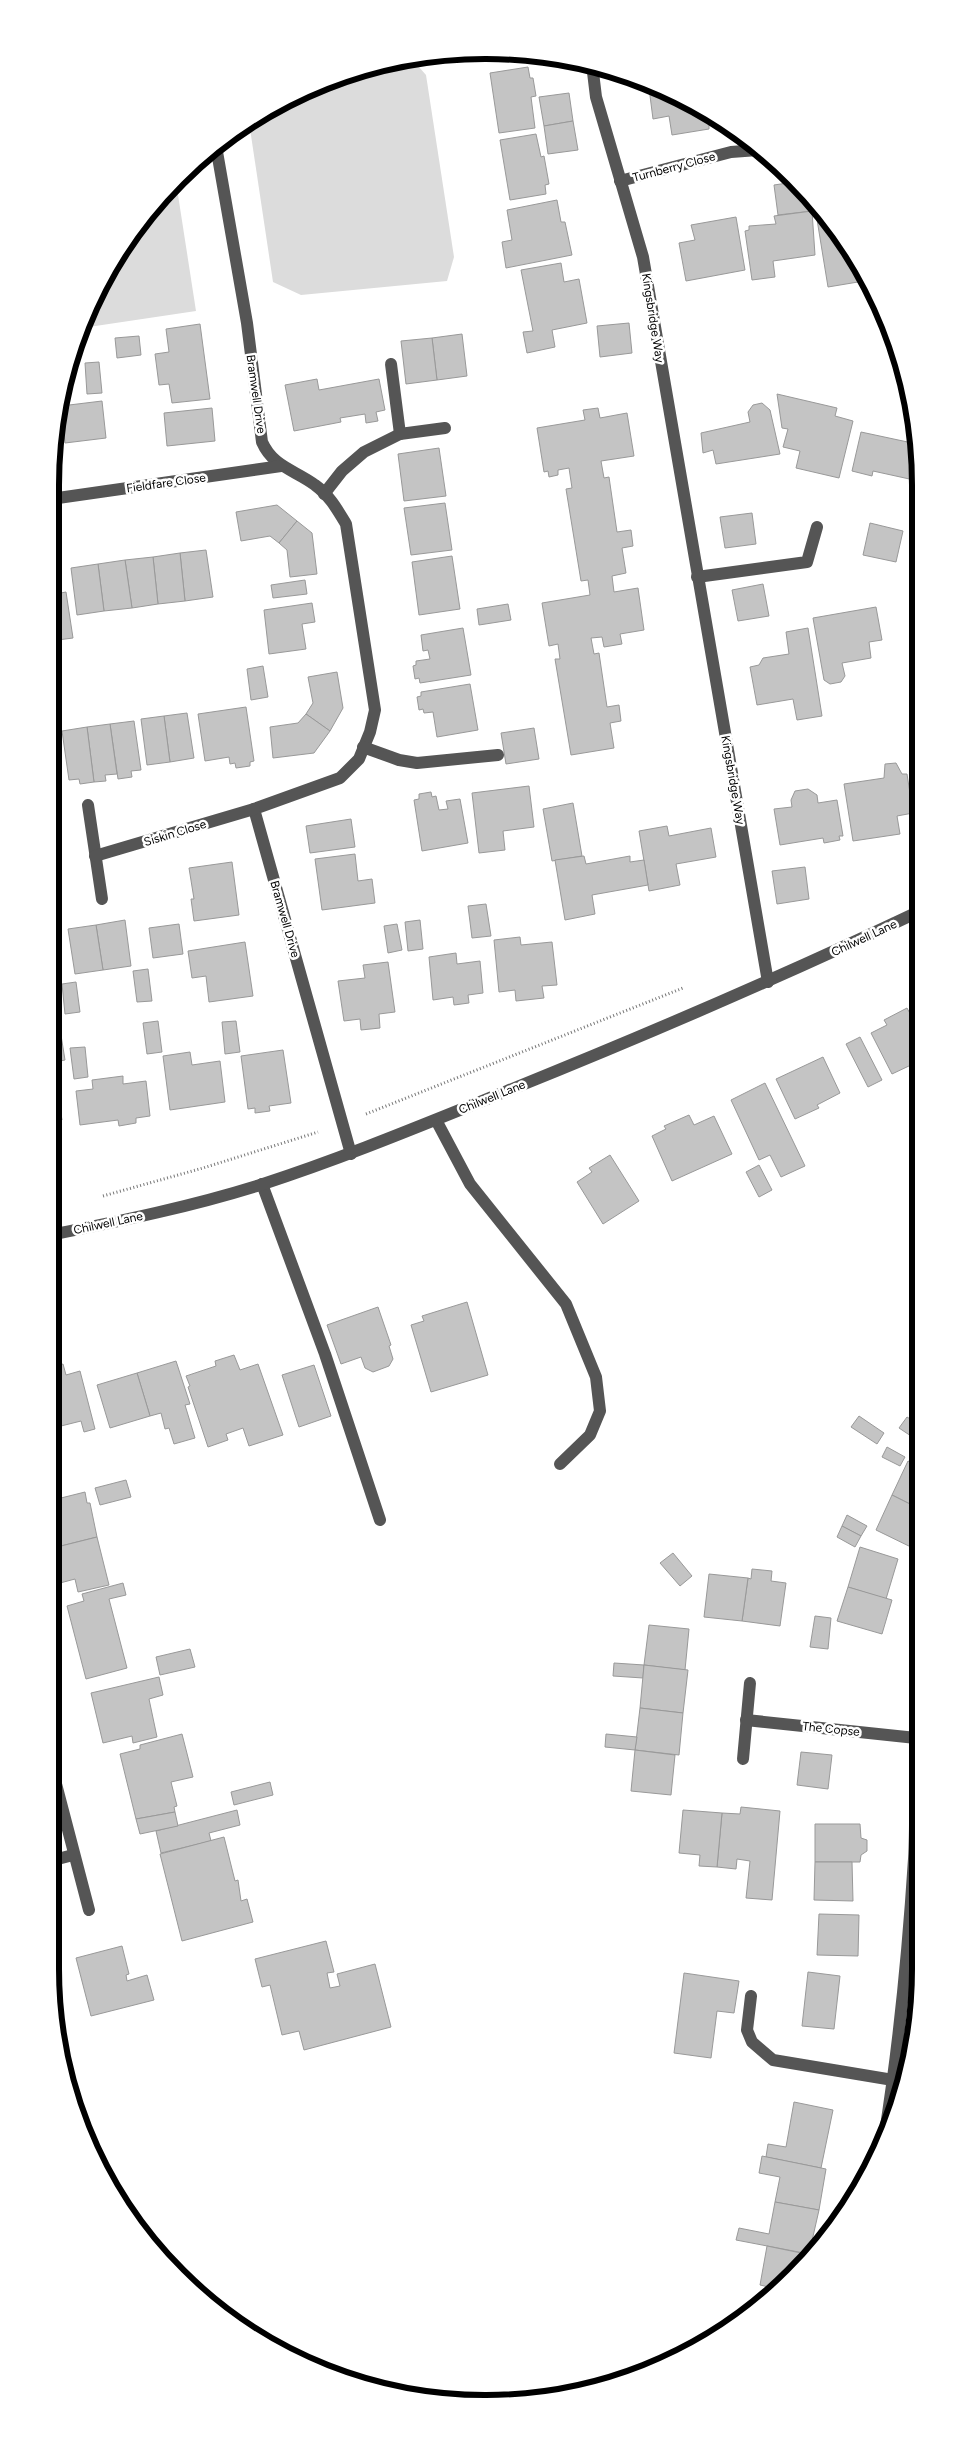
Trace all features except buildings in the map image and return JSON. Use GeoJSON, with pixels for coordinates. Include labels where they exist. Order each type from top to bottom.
{"type":"FeatureCollection","features":[{"type":"Feature","properties":{"kind":"street","name":"Kingsbridge Way"},"geometry":{"type":"LineString","coordinates":[[593,72],[596,96],[643,257],[768,982]]}},
{"type":"Feature","properties":{"kind":"street","name":"Turnberry Close"},"geometry":{"type":"LineString","coordinates":[[620,181],[731,152],[749,151]]}},
{"type":"Feature","properties":{"kind":"street","name":"Bramwell Drive"},"geometry":{"type":"LineString","coordinates":[[217,154],[247,324],[262,442],[268,454],[281,466],[315,485],[333,502],[346,524],[374,700],[375,710],[370,732],[358,759],[340,778],[254,809],[351,1154]]}},
{"type":"Feature","properties":{"kind":"street"},"geometry":{"type":"LineString","coordinates":[[391,364],[400,434]]}},
{"type":"Feature","properties":{"kind":"street"},"geometry":{"type":"LineString","coordinates":[[324,494],[342,471],[364,452],[400,434],[445,428]]}},
{"type":"Feature","properties":{"kind":"street","name":"Fieldfare Close"},"geometry":{"type":"LineString","coordinates":[[59,494],[281,466]]}},
{"type":"Feature","properties":{"kind":"street"},"geometry":{"type":"LineString","coordinates":[[697,577],[807,562],[817,527]]}},
{"type":"Feature","properties":{"kind":"street"},"geometry":{"type":"LineString","coordinates":[[363,747],[399,760],[417,762],[498,755]]}},
{"type":"Feature","properties":{"kind":"street"},"geometry":{"type":"LineString","coordinates":[[88,805],[102,899]]}},
{"type":"Feature","properties":{"kind":"street","name":"Siskin Close"},"geometry":{"type":"LineString","coordinates":[[96,856],[254,809]]}},
{"type":"Feature","properties":{"kind":"street","name":"Chilwell Lane"},"geometry":{"type":"LineString","coordinates":[[59,1233],[105,1224],[262,1184],[351,1154],[625,1044],[768,982],[912,915]]}},
{"type":"Feature","properties":{"kind":"street"},"geometry":{"type":"LineString","coordinates":[[436,1120],[470,1184],[566,1304],[596,1377],[600,1411],[590,1435],[560,1464]]}},
{"type":"Feature","properties":{"kind":"street"},"geometry":{"type":"LineString","coordinates":[[262,1184],[325,1354],[380,1520]]}},
{"type":"Feature","properties":{"kind":"street"},"geometry":{"type":"LineString","coordinates":[[743,1759],[750,1682]]}},
{"type":"Feature","properties":{"kind":"street","name":"The Copse"},"geometry":{"type":"LineString","coordinates":[[746,1720],[912,1738]]}},
{"type":"Feature","properties":{"kind":"street"},"geometry":{"type":"LineString","coordinates":[[59,1798],[89,1910]]}},
{"type":"Feature","properties":{"kind":"street"},"geometry":{"type":"LineString","coordinates":[[59,1859],[73,1855]]}},
{"type":"Feature","properties":{"kind":"street"},"geometry":{"type":"LineString","coordinates":[[888,2110],[901,2026],[912,1887]]}},
{"type":"Feature","properties":{"kind":"street"},"geometry":{"type":"LineString","coordinates":[[751,1996],[748,2030],[752,2042],[773,2060],[893,2080]]}},
{"type":"Feature","properties":{"kind":"path"},"geometry":{"type":"LineString","coordinates":[[901,890],[912,885]]}},
{"type":"Feature","properties":{"kind":"path"},"geometry":{"type":"LineString","coordinates":[[99,1197],[203,1168],[343,1124],[690,984]]}},
{"type":"Feature","properties":{"kind":"shaded area"},"geometry":{"type":"Polygon","coordinates":[[[417,64],[426,75],[454,257],[447,281],[301,295],[273,282],[250,130],[272,116],[322,91],[375,73],[417,64]]]}},
{"type":"Feature","properties":{"kind":"shaded area"},"geometry":{"type":"Polygon","coordinates":[[[177,191],[196,311],[89,327],[116,272],[131,248],[177,191]]]}}]}
